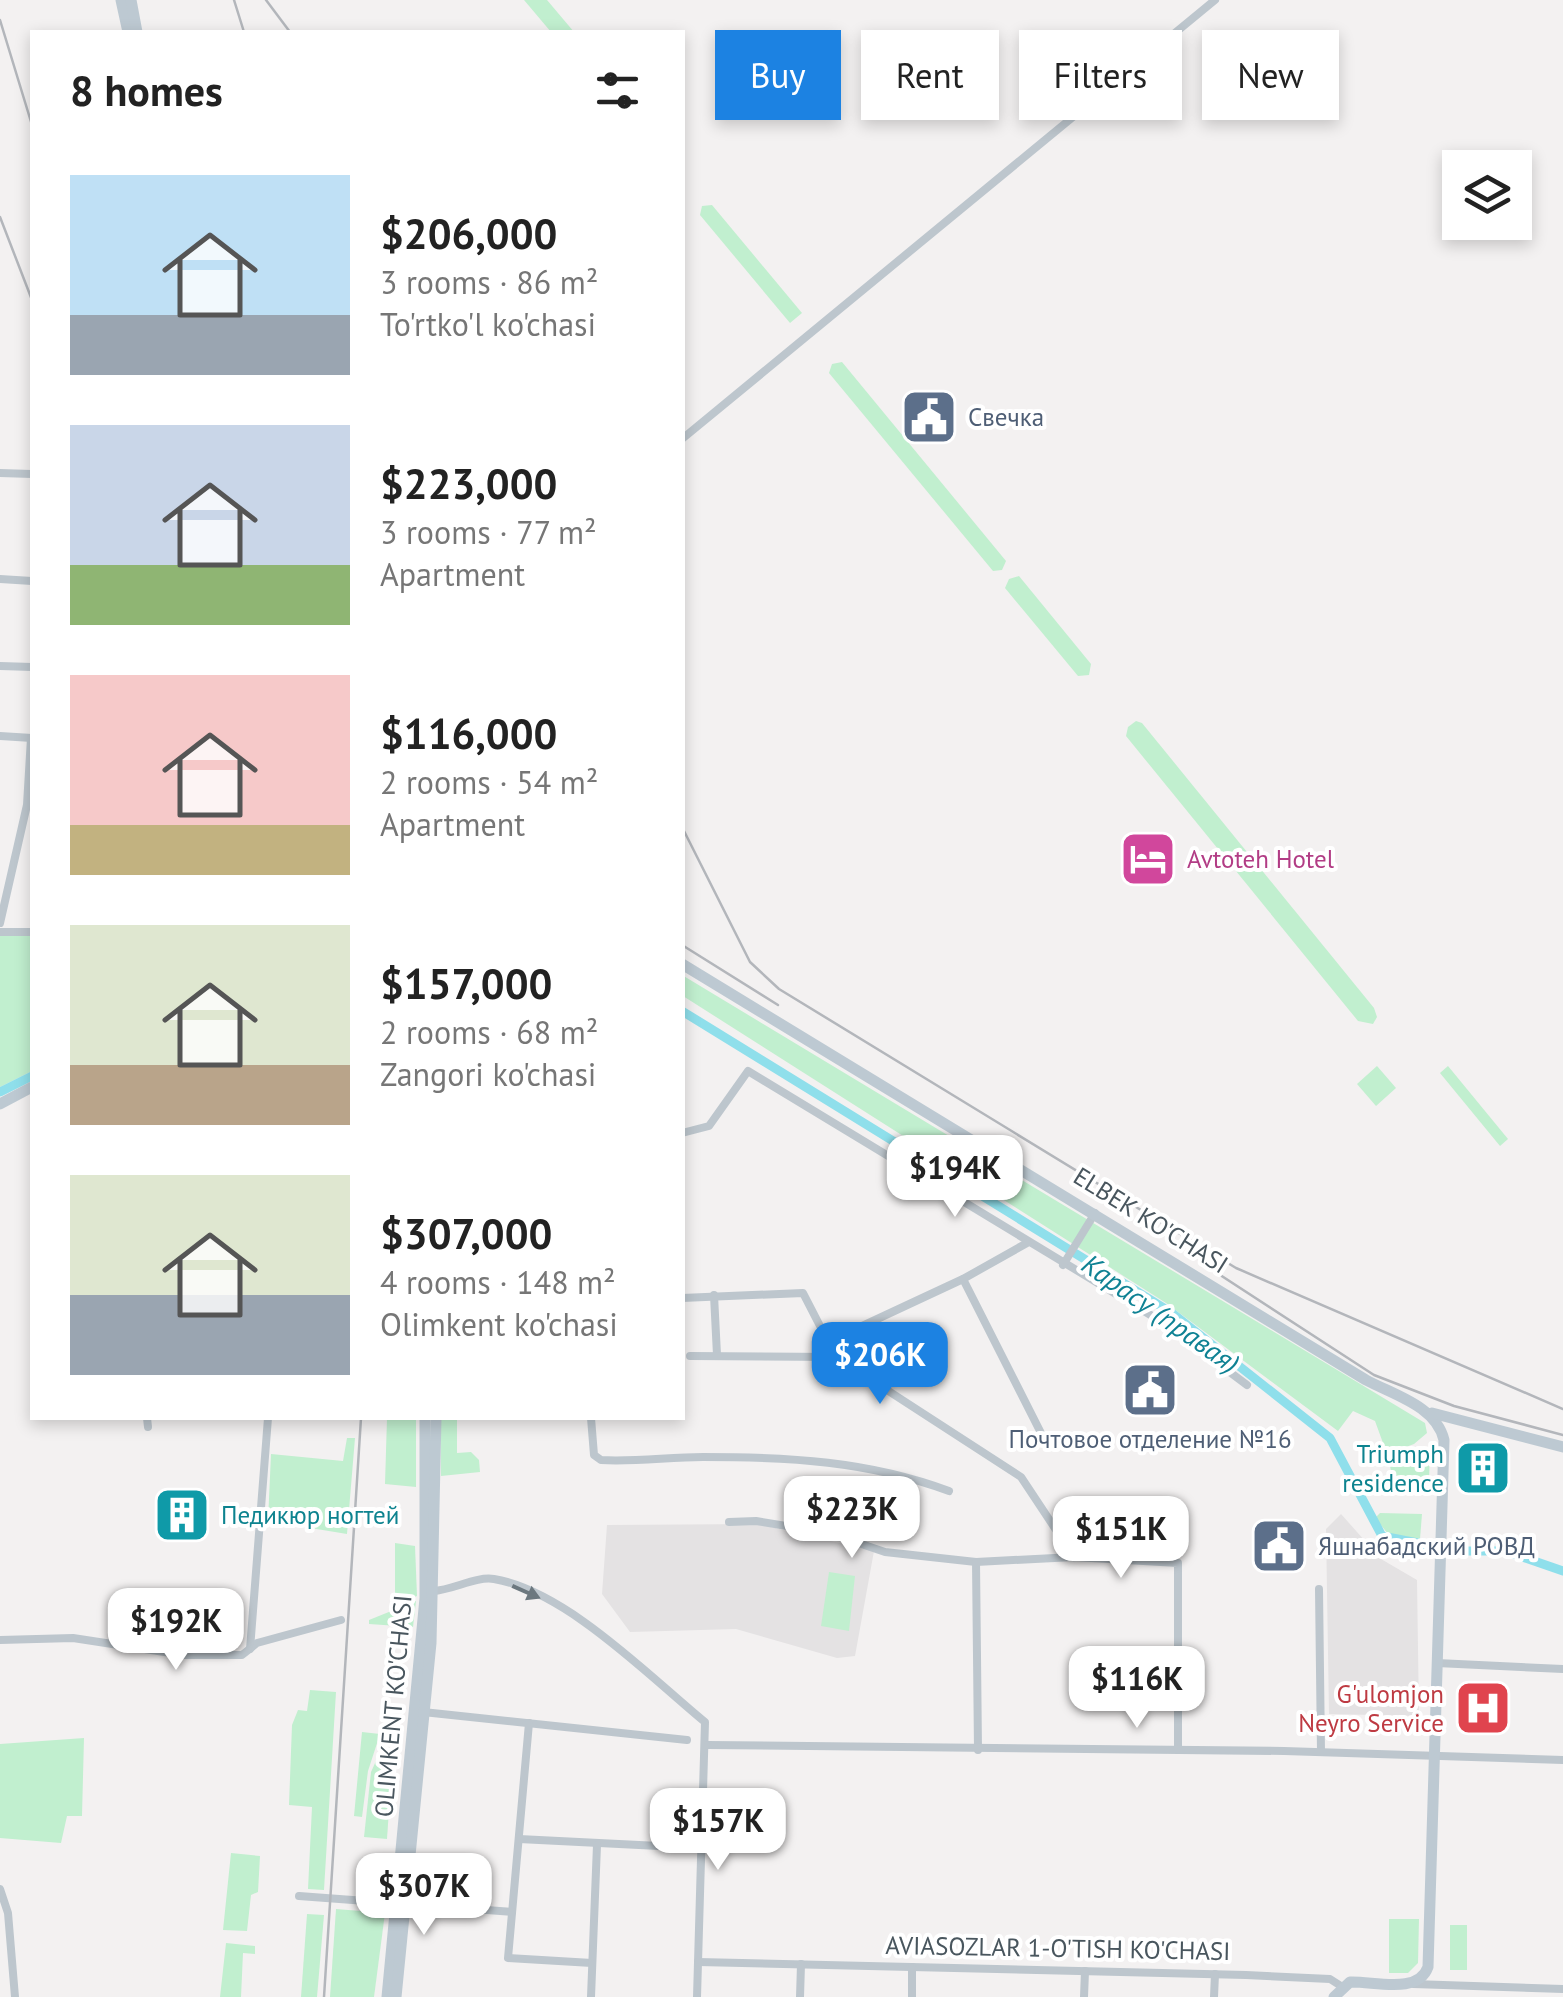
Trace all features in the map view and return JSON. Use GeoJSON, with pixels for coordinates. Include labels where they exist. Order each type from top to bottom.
{"type":"FeatureCollection","features":[{"type":"Feature","properties":{"kind":"main road"},"geometry":{"type":"LineString","coordinates":[[122,0],[128,30]]}},
{"type":"Feature","properties":{"kind":"main road"},"geometry":{"type":"LineString","coordinates":[[132,0],[137,30]]}},
{"type":"Feature","properties":{"kind":"main road","name":"ELBEK KO'CHASI"},"geometry":{"type":"LineString","coordinates":[[685,966],[1366,1380],[1425,1410],[1439,1424],[1444,1440]]}},
{"type":"Feature","properties":{"kind":"main road"},"geometry":{"type":"LineString","coordinates":[[4,1102],[30,1088]]}},
{"type":"Feature","properties":{"kind":"main road"},"geometry":{"type":"LineString","coordinates":[[1425,1410],[1563,1447]]}},
{"type":"Feature","properties":{"kind":"main road","name":"OLIMKENT KO'CHASI"},"geometry":{"type":"LineString","coordinates":[[421,1711],[425,1420]]}},
{"type":"Feature","properties":{"kind":"main road","name":"OLIMKENT KO'CHASI"},"geometry":{"type":"LineString","coordinates":[[396,1997],[433,1591],[436,1420]]}},
{"type":"Feature","properties":{"kind":"main road"},"geometry":{"type":"LineString","coordinates":[[1422,1982],[1428,1964],[1444,1440],[1463,1422]]}},
{"type":"Feature","properties":{"kind":"main road","name":"OLIMKENT KO'CHASI"},"geometry":{"type":"LineString","coordinates":[[387,1997],[402,1904]]}},
{"type":"Feature","properties":{"kind":"main road","name":"AVIASOZLAR 1-O'TISH KO'CHASI"},"geometry":{"type":"LineString","coordinates":[[1338,1991],[1353,1981],[1422,1982]]}},
{"type":"Feature","properties":{"kind":"street"},"geometry":{"type":"LineString","coordinates":[[685,437],[1215,0]]}},
{"type":"Feature","properties":{"kind":"street"},"geometry":{"type":"LineString","coordinates":[[0,473],[30,474]]}},
{"type":"Feature","properties":{"kind":"street"},"geometry":{"type":"LineString","coordinates":[[0,580],[30,581]]}},
{"type":"Feature","properties":{"kind":"street"},"geometry":{"type":"LineString","coordinates":[[0,666],[30,667]]}},
{"type":"Feature","properties":{"kind":"street"},"geometry":{"type":"LineString","coordinates":[[0,736],[30,738]]}},
{"type":"Feature","properties":{"kind":"street"},"geometry":{"type":"LineString","coordinates":[[0,924],[27,804],[30,764]]}},
{"type":"Feature","properties":{"kind":"street"},"geometry":{"type":"LineString","coordinates":[[0,932],[30,932]]}},
{"type":"Feature","properties":{"kind":"street"},"geometry":{"type":"LineString","coordinates":[[685,1133],[699,1132],[713,1122],[748,1070],[1167,1325],[1247,1386]]}},
{"type":"Feature","properties":{"kind":"street"},"geometry":{"type":"LineString","coordinates":[[1063,1265],[1095,1212]]}},
{"type":"Feature","properties":{"kind":"street"},"geometry":{"type":"LineString","coordinates":[[830,1340],[964,1279],[1027,1243]]}},
{"type":"Feature","properties":{"kind":"street"},"geometry":{"type":"LineString","coordinates":[[964,1279],[1042,1434]]}},
{"type":"Feature","properties":{"kind":"street"},"geometry":{"type":"LineString","coordinates":[[685,1298],[802,1294],[836,1356]]}},
{"type":"Feature","properties":{"kind":"street"},"geometry":{"type":"LineString","coordinates":[[714,1296],[717,1355]]}},
{"type":"Feature","properties":{"kind":"street"},"geometry":{"type":"LineString","coordinates":[[690,1356],[836,1356],[1020,1477],[1074,1557]]}},
{"type":"Feature","properties":{"kind":"street"},"geometry":{"type":"LineString","coordinates":[[250,1649],[268,1420]]}},
{"type":"Feature","properties":{"kind":"street"},"geometry":{"type":"LineString","coordinates":[[591,1420],[594,1454],[601,1460],[704,1457],[840,1463],[892,1470],[949,1491]]}},
{"type":"Feature","properties":{"kind":"street"},"geometry":{"type":"LineString","coordinates":[[729,1522],[792,1527],[829,1533],[886,1552],[976,1562],[1074,1557],[1180,1566],[1178,1750]]}},
{"type":"Feature","properties":{"kind":"street"},"geometry":{"type":"LineString","coordinates":[[976,1562],[978,1750]]}},
{"type":"Feature","properties":{"kind":"street"},"geometry":{"type":"LineString","coordinates":[[433,1591],[493,1578],[546,1601],[624,1654],[705,1722],[708,1745],[699,1848],[696,1997]]}},
{"type":"Feature","properties":{"kind":"street"},"geometry":{"type":"LineString","coordinates":[[1319,1588],[1321,1752]]}},
{"type":"Feature","properties":{"kind":"street"},"geometry":{"type":"LineString","coordinates":[[0,1640],[73,1638],[184,1655],[242,1655],[341,1620]]}},
{"type":"Feature","properties":{"kind":"street"},"geometry":{"type":"LineString","coordinates":[[1437,1664],[1563,1669]]}},
{"type":"Feature","properties":{"kind":"street"},"geometry":{"type":"LineString","coordinates":[[421,1711],[687,1740]]}},
{"type":"Feature","properties":{"kind":"street"},"geometry":{"type":"LineString","coordinates":[[529,1724],[508,1958],[592,1963]]}},
{"type":"Feature","properties":{"kind":"street"},"geometry":{"type":"LineString","coordinates":[[708,1745],[1321,1752],[1563,1760]]}},
{"type":"Feature","properties":{"kind":"street"},"geometry":{"type":"LineString","coordinates":[[519,1840],[699,1848]]}},
{"type":"Feature","properties":{"kind":"street"},"geometry":{"type":"LineString","coordinates":[[591,1997],[597,1844]]}},
{"type":"Feature","properties":{"kind":"street"},"geometry":{"type":"LineString","coordinates":[[0,1889],[8,1912],[16,1997]]}},
{"type":"Feature","properties":{"kind":"street"},"geometry":{"type":"LineString","coordinates":[[299,1896],[512,1912]]}},
{"type":"Feature","properties":{"kind":"street","name":"AVIASOZLAR 1-O'TISH KO'CHASI"},"geometry":{"type":"LineString","coordinates":[[698,1962],[1330,1979],[1338,1991]]}},
{"type":"Feature","properties":{"kind":"street"},"geometry":{"type":"LineString","coordinates":[[800,1997],[801,1964]]}},
{"type":"Feature","properties":{"kind":"street"},"geometry":{"type":"LineString","coordinates":[[912,1967],[912,1997]]}},
{"type":"Feature","properties":{"kind":"street"},"geometry":{"type":"LineString","coordinates":[[1084,1997],[1085,1971]]}},
{"type":"Feature","properties":{"kind":"street"},"geometry":{"type":"LineString","coordinates":[[1214,1997],[1215,1974]]}},
{"type":"Feature","properties":{"kind":"street","name":"AVIASOZLAR 1-O'TISH KO'CHASI"},"geometry":{"type":"LineString","coordinates":[[1422,1982],[1563,1989]]}},
{"type":"Feature","properties":{"kind":"shaded area"},"geometry":{"type":"Polygon","coordinates":[[[1341,1514],[1381,1559],[1417,1580],[1419,1716],[1329,1714],[1326,1529],[1341,1514]]]}},
{"type":"Feature","properties":{"kind":"shaded area"},"geometry":{"type":"Polygon","coordinates":[[[758,1524],[874,1551],[855,1656],[837,1658],[736,1629],[630,1632],[602,1594],[607,1525],[758,1524]]]}},
{"type":"Feature","properties":{"kind":"green space"},"geometry":{"type":"Polygon","coordinates":[[[524,0],[547,0],[572,30],[549,30],[524,0]]]}},
{"type":"Feature","properties":{"kind":"green space"},"geometry":{"type":"Polygon","coordinates":[[[712,205],[802,313],[790,323],[700,215],[702,206],[712,205]]]}},
{"type":"Feature","properties":{"kind":"green space"},"geometry":{"type":"Polygon","coordinates":[[[842,362],[1006,561],[1002,570],[993,571],[829,373],[832,364],[842,362]]]}},
{"type":"Feature","properties":{"kind":"green space"},"geometry":{"type":"Polygon","coordinates":[[[1019,576],[1091,664],[1089,675],[1078,676],[1005,588],[1009,579],[1019,576]]]}},
{"type":"Feature","properties":{"kind":"green space"},"geometry":{"type":"Polygon","coordinates":[[[1136,721],[1142,723],[1374,1008],[1377,1017],[1373,1024],[1358,1021],[1126,736],[1128,727],[1136,721]]]}},
{"type":"Feature","properties":{"kind":"green space"},"geometry":{"type":"Polygon","coordinates":[[[0,936],[30,936],[30,1072],[0,1087],[0,936]]]}},
{"type":"Feature","properties":{"kind":"green space"},"geometry":{"type":"Polygon","coordinates":[[[685,977],[1425,1423],[1427,1433],[1414,1444],[1387,1454],[1375,1421],[1353,1411],[1338,1431],[1166,1303],[685,997],[685,977]]]}},
{"type":"Feature","properties":{"kind":"green space"},"geometry":{"type":"Polygon","coordinates":[[[1377,1066],[1396,1088],[1376,1106],[1357,1084],[1377,1066]]]}},
{"type":"Feature","properties":{"kind":"green space"},"geometry":{"type":"Polygon","coordinates":[[[1448,1066],[1508,1139],[1500,1146],[1440,1073],[1448,1066]]]}},
{"type":"Feature","properties":{"kind":"green space"},"geometry":{"type":"Polygon","coordinates":[[[387,1420],[416,1420],[416,1487],[385,1484],[387,1420]]]}},
{"type":"Feature","properties":{"kind":"green space"},"geometry":{"type":"Polygon","coordinates":[[[441,1420],[457,1420],[457,1453],[471,1452],[479,1460],[480,1472],[441,1476],[441,1420]]]}},
{"type":"Feature","properties":{"kind":"green space"},"geometry":{"type":"Polygon","coordinates":[[[347,1438],[355,1438],[347,1534],[268,1521],[271,1454],[343,1461],[347,1438]]]}},
{"type":"Feature","properties":{"kind":"green space"},"geometry":{"type":"Polygon","coordinates":[[[1430,1451],[1429,1480],[1393,1479],[1389,1462],[1430,1451]]]}},
{"type":"Feature","properties":{"kind":"green space"},"geometry":{"type":"Polygon","coordinates":[[[1380,1513],[1422,1514],[1420,1539],[1389,1535],[1375,1518],[1380,1513]]]}},
{"type":"Feature","properties":{"kind":"green space"},"geometry":{"type":"Polygon","coordinates":[[[395,1543],[415,1546],[417,1596],[395,1605],[395,1543]]]}},
{"type":"Feature","properties":{"kind":"green space"},"geometry":{"type":"Polygon","coordinates":[[[829,1572],[855,1576],[849,1631],[821,1626],[829,1572]]]}},
{"type":"Feature","properties":{"kind":"green space"},"geometry":{"type":"Polygon","coordinates":[[[416,1601],[413,1627],[369,1624],[369,1620],[416,1601]]]}},
{"type":"Feature","properties":{"kind":"green space"},"geometry":{"type":"Polygon","coordinates":[[[310,1690],[336,1692],[324,1890],[308,1889],[312,1807],[289,1805],[292,1725],[298,1710],[307,1711],[310,1690]]]}},
{"type":"Feature","properties":{"kind":"green space"},"geometry":{"type":"Polygon","coordinates":[[[362,1732],[380,1734],[368,1771],[362,1817],[354,1816],[362,1732]]]}},
{"type":"Feature","properties":{"kind":"green space"},"geometry":{"type":"Polygon","coordinates":[[[84,1738],[82,1816],[67,1816],[61,1843],[0,1838],[0,1744],[84,1738]]]}},
{"type":"Feature","properties":{"kind":"green space"},"geometry":{"type":"Polygon","coordinates":[[[381,1750],[393,1751],[387,1839],[364,1837],[371,1772],[381,1750]]]}},
{"type":"Feature","properties":{"kind":"green space"},"geometry":{"type":"Polygon","coordinates":[[[231,1853],[260,1856],[258,1892],[251,1895],[247,1931],[223,1930],[231,1853]]]}},
{"type":"Feature","properties":{"kind":"green space"},"geometry":{"type":"Polygon","coordinates":[[[336,1909],[385,1913],[374,1997],[330,1997],[336,1909]]]}},
{"type":"Feature","properties":{"kind":"green space"},"geometry":{"type":"Polygon","coordinates":[[[307,1914],[324,1915],[317,1997],[301,1997],[307,1914]]]}},
{"type":"Feature","properties":{"kind":"green space"},"geometry":{"type":"Polygon","coordinates":[[[1389,1919],[1419,1919],[1418,1963],[1408,1973],[1389,1973],[1389,1919]]]}},
{"type":"Feature","properties":{"kind":"green space"},"geometry":{"type":"Polygon","coordinates":[[[1450,1925],[1467,1925],[1467,1970],[1450,1970],[1450,1925]]]}},
{"type":"Feature","properties":{"kind":"green space"},"geometry":{"type":"Polygon","coordinates":[[[226,1943],[255,1946],[255,1954],[243,1953],[241,1997],[220,1997],[226,1943]]]}},
{"type":"Feature","properties":{"kind":"waterway","name":"Карасу (правая)"},"geometry":{"type":"LineString","coordinates":[[685,1013],[1172,1313],[1330,1438],[1382,1536],[1459,1551],[1505,1551],[1563,1571]]}},
{"type":"Feature","properties":{"kind":"waterway","name":"Карасу (правая)"},"geometry":{"type":"LineString","coordinates":[[0,1092],[30,1077]]}},
{"type":"Feature","properties":{"kind":"railway"},"geometry":{"type":"LineString","coordinates":[[234,0],[243,30]]}},
{"type":"Feature","properties":{"kind":"railway"},"geometry":{"type":"LineString","coordinates":[[266,0],[288,30]]}},
{"type":"Feature","properties":{"kind":"railway"},"geometry":{"type":"LineString","coordinates":[[0,20],[30,118]]}},
{"type":"Feature","properties":{"kind":"railway"},"geometry":{"type":"LineString","coordinates":[[0,217],[30,295]]}},
{"type":"Feature","properties":{"kind":"railway"},"geometry":{"type":"LineString","coordinates":[[685,833],[750,962],[779,989],[1236,1268],[1563,1409]]}},
{"type":"Feature","properties":{"kind":"railway"},"geometry":{"type":"LineString","coordinates":[[685,947],[778,1005]]}},
{"type":"Feature","properties":{"kind":"railway"},"geometry":{"type":"LineString","coordinates":[[1214,1271],[1374,1375],[1454,1406],[1563,1435]]}},
{"type":"Feature","properties":{"kind":"railway"},"geometry":{"type":"LineString","coordinates":[[324,1997],[361,1420]]}},
{"type":"Feature","properties":{"kind":"place","name":"Свечка"},"geometry":{"type":"Point","coordinates":[929,417]}},
{"type":"Feature","properties":{"kind":"place","name":"Avtoteh Hotel"},"geometry":{"type":"Point","coordinates":[1148,859]}},
{"type":"Feature","properties":{"kind":"place","name":"Почтовое отделение №16"},"geometry":{"type":"Point","coordinates":[1150,1390]}},
{"type":"Feature","properties":{"kind":"place","name":"Triumph residence"},"geometry":{"type":"Point","coordinates":[1483,1468]}},
{"type":"Feature","properties":{"kind":"place","name":"Педикюр ногтей"},"geometry":{"type":"Point","coordinates":[182,1515]}},
{"type":"Feature","properties":{"kind":"place","name":"Яшнабадский РОВД"},"geometry":{"type":"Point","coordinates":[1279,1546]}},
{"type":"Feature","properties":{"kind":"place","name":"G'ulomjon Neyro Service"},"geometry":{"type":"Point","coordinates":[1483,1708]}}]}
